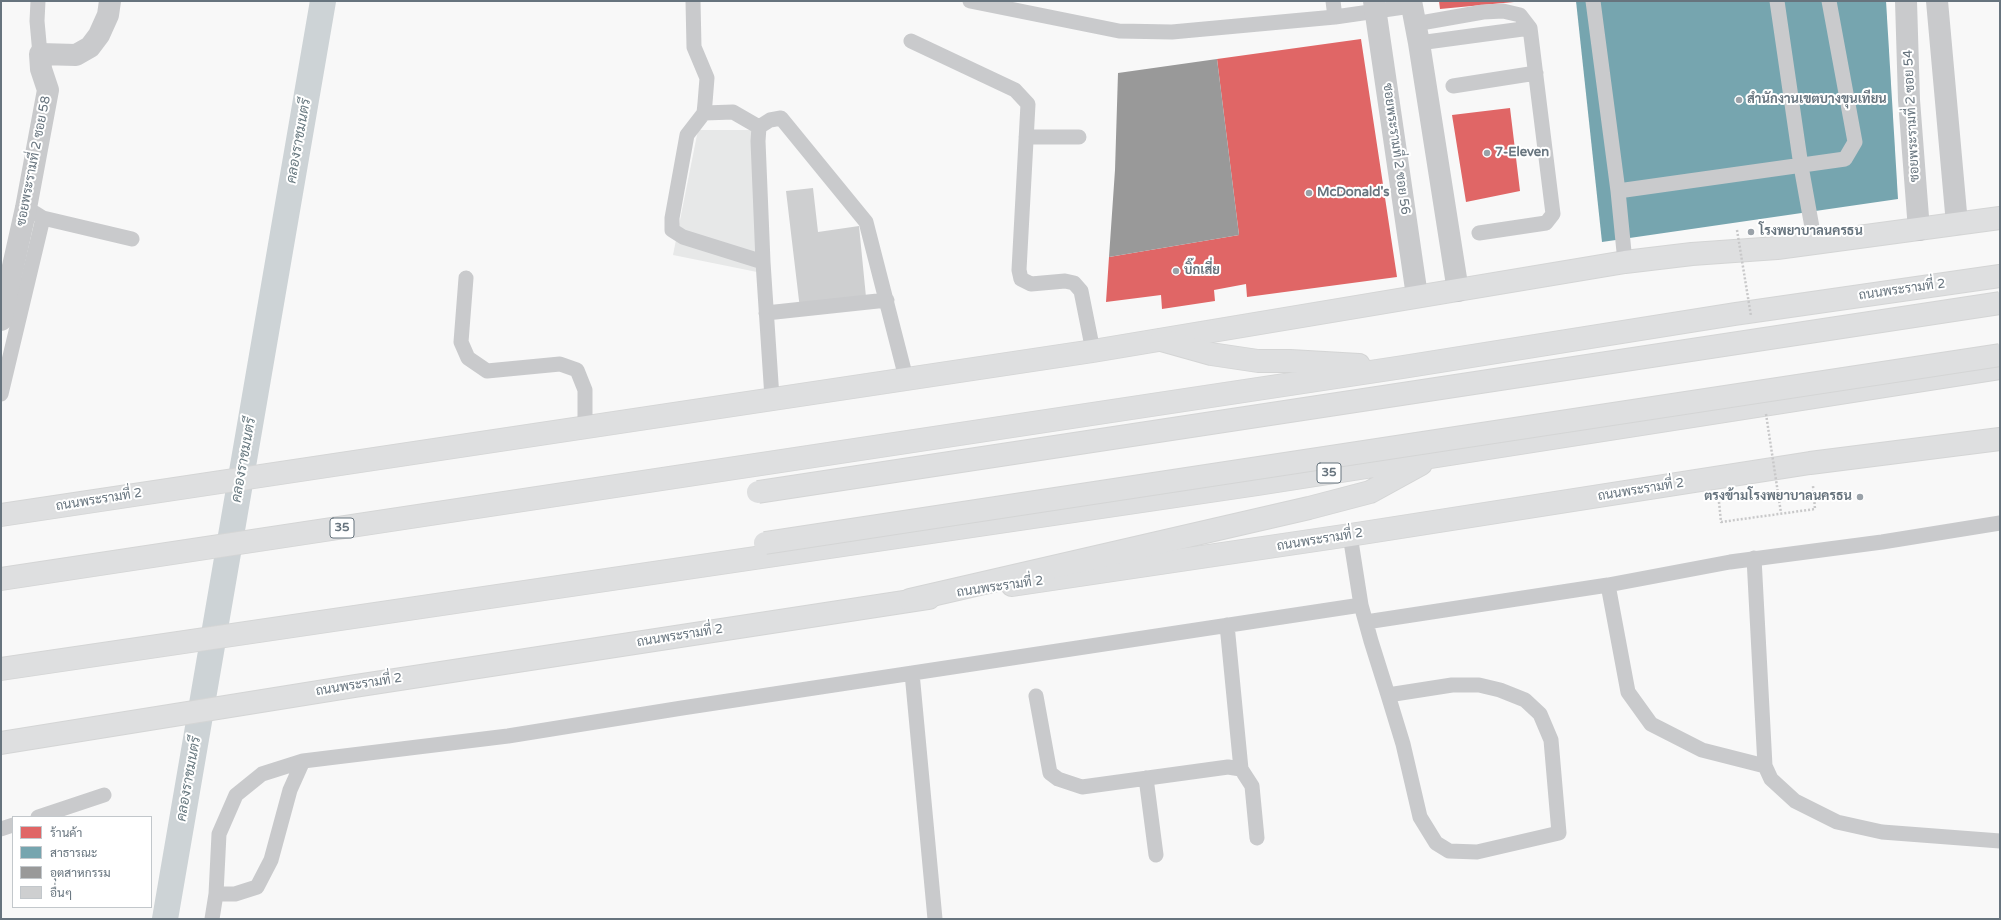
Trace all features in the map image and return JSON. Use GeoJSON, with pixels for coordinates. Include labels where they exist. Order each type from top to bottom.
{"type":"FeatureCollection","features":[{"type":"Feature","properties":{"kind":"main road","name":"ถนนพระรามที่ 2"},"geometry":{"type":"LineString","coordinates":[[1,515],[1093,351],[1625,262],[1692,254],[1815,244],[2000,218]]}},
{"type":"Feature","properties":{"kind":"main road","name":"ถนนพระรามที่ 2"},"geometry":{"type":"LineString","coordinates":[[1,580],[1403,367],[1735,314],[2000,276]]}},
{"type":"Feature","properties":{"kind":"main road"},"geometry":{"type":"LineString","coordinates":[[758,492],[2000,303]]}},
{"type":"Feature","properties":{"kind":"main road"},"geometry":{"type":"LineString","coordinates":[[1161,340],[1211,354],[1258,361],[1290,361],[1403,367]]}},
{"type":"Feature","properties":{"kind":"main road"},"geometry":{"type":"LineString","coordinates":[[765,543],[2000,355]]}},
{"type":"Feature","properties":{"kind":"main road","name":"35"},"geometry":{"type":"LineString","coordinates":[[1,669],[1258,484],[2000,368]]}},
{"type":"Feature","properties":{"kind":"main road","name":"ถนนพระรามที่ 2"},"geometry":{"type":"LineString","coordinates":[[1,743],[355,686],[910,600],[1350,536],[1810,463],[2000,439]]}},
{"type":"Feature","properties":{"kind":"main road"},"geometry":{"type":"LineString","coordinates":[[910,600],[1309,508],[1370,492],[1436,455]]}},
{"type":"Feature","properties":{"kind":"street"},"geometry":{"type":"LineString","coordinates":[[40,54],[76,55],[90,47],[99,35],[108,15],[110,1]]}},
{"type":"Feature","properties":{"kind":"street","name":"ซอยพระรามที่ 2 ซอย 54"},"geometry":{"type":"LineString","coordinates":[[1906,1],[1909,100],[1919,230]]}},
{"type":"Feature","properties":{"kind":"street"},"geometry":{"type":"LineString","coordinates":[[1937,1],[1957,224]]}},
{"type":"Feature","properties":{"kind":"street","name":"ซอยพระรามที่ 2 ซอย 56"},"geometry":{"type":"LineString","coordinates":[[1375,7],[1417,296]]}},
{"type":"Feature","properties":{"kind":"street"},"geometry":{"type":"LineString","coordinates":[[1414,19],[1458,291]]}},
{"type":"Feature","properties":{"kind":"street","name":"ซอยพระรามที่ 2 ซอย 58"},"geometry":{"type":"LineString","coordinates":[[1,320],[35,213],[48,90],[41,69],[40,54]]}},
{"type":"Feature","properties":{"kind":"lane","name":"ซอยพระรามที่ 2 ซอย 58"},"geometry":{"type":"LineString","coordinates":[[38,1],[37,21],[40,54]]}},
{"type":"Feature","properties":{"kind":"lane"},"geometry":{"type":"LineString","coordinates":[[693,1],[694,47],[707,78],[704,113],[687,136],[672,218],[672,230],[683,237],[763,262]]}},
{"type":"Feature","properties":{"kind":"lane"},"geometry":{"type":"LineString","coordinates":[[970,1],[1119,31],[1172,32],[1335,17],[1375,7],[1414,19],[1530,28]]}},
{"type":"Feature","properties":{"kind":"lane"},"geometry":{"type":"LineString","coordinates":[[1332,1],[1335,17]]}},
{"type":"Feature","properties":{"kind":"lane"},"geometry":{"type":"LineString","coordinates":[[1593,1],[1618,191],[1625,262]]}},
{"type":"Feature","properties":{"kind":"lane"},"geometry":{"type":"LineString","coordinates":[[1777,1],[1801,166],[1815,244]]}},
{"type":"Feature","properties":{"kind":"lane"},"geometry":{"type":"LineString","coordinates":[[1618,191],[1845,159],[1854,142],[1829,1]]}},
{"type":"Feature","properties":{"kind":"lane"},"geometry":{"type":"LineString","coordinates":[[1414,19],[1503,11],[1520,15],[1530,28],[1553,214],[1546,223],[1479,233]]}},
{"type":"Feature","properties":{"kind":"lane"},"geometry":{"type":"LineString","coordinates":[[911,41],[1015,90],[1028,104],[1019,270],[1021,279],[1031,284],[1065,281],[1074,283],[1081,291],[1093,351]]}},
{"type":"Feature","properties":{"kind":"lane"},"geometry":{"type":"LineString","coordinates":[[1453,86],[1536,73]]}},
{"type":"Feature","properties":{"kind":"lane"},"geometry":{"type":"LineString","coordinates":[[704,113],[733,112],[759,126]]}},
{"type":"Feature","properties":{"kind":"lane"},"geometry":{"type":"LineString","coordinates":[[759,126],[770,120],[781,118],[866,222],[906,378]]}},
{"type":"Feature","properties":{"kind":"lane"},"geometry":{"type":"LineString","coordinates":[[759,126],[758,141],[763,262],[772,398]]}},
{"type":"Feature","properties":{"kind":"lane"},"geometry":{"type":"LineString","coordinates":[[1026,137],[1079,138]]}},
{"type":"Feature","properties":{"kind":"lane"},"geometry":{"type":"LineString","coordinates":[[1,394],[35,213],[132,239]]}},
{"type":"Feature","properties":{"kind":"lane"},"geometry":{"type":"LineString","coordinates":[[466,278],[461,342],[468,358],[487,371],[560,364],[577,370],[585,390],[585,427]]}},
{"type":"Feature","properties":{"kind":"lane"},"geometry":{"type":"LineString","coordinates":[[766,313],[887,300]]}},
{"type":"Feature","properties":{"kind":"lane"},"geometry":{"type":"LineString","coordinates":[[1366,622],[1608,585],[1754,558],[1882,542],[2000,523]]}},
{"type":"Feature","properties":{"kind":"lane"},"geometry":{"type":"LineString","coordinates":[[1350,536],[1361,605],[1388,695],[1404,744],[1420,818],[1436,843],[1449,851],[1477,852],[1559,833],[1550,740],[1540,714],[1525,700],[1500,690],[1479,685],[1452,685],[1388,695]]}},
{"type":"Feature","properties":{"kind":"lane"},"geometry":{"type":"LineString","coordinates":[[1754,558],[1765,766],[1771,780],[1795,800],[1837,822],[1882,832],[2000,841]]}},
{"type":"Feature","properties":{"kind":"lane"},"geometry":{"type":"LineString","coordinates":[[1608,585],[1628,692],[1651,724],[1702,750],[1765,766]]}},
{"type":"Feature","properties":{"kind":"lane"},"geometry":{"type":"LineString","coordinates":[[212,919],[216,894],[219,834],[236,795],[262,774],[303,761],[508,736],[682,708],[1361,605]]}},
{"type":"Feature","properties":{"kind":"lane"},"geometry":{"type":"LineString","coordinates":[[1227,625],[1241,769],[1252,786],[1257,838]]}},
{"type":"Feature","properties":{"kind":"lane"},"geometry":{"type":"LineString","coordinates":[[912,673],[935,919]]}},
{"type":"Feature","properties":{"kind":"lane"},"geometry":{"type":"LineString","coordinates":[[1036,696],[1050,773],[1058,779],[1082,787],[1228,767],[1241,769]]}},
{"type":"Feature","properties":{"kind":"lane"},"geometry":{"type":"LineString","coordinates":[[216,894],[235,894],[257,887],[271,860],[290,790],[303,761]]}},
{"type":"Feature","properties":{"kind":"lane"},"geometry":{"type":"LineString","coordinates":[[1146,778],[1156,855]]}},
{"type":"Feature","properties":{"kind":"lane"},"geometry":{"type":"LineString","coordinates":[[41,816],[104,795]]}},
{"type":"Feature","properties":{"kind":"lane"},"geometry":{"type":"LineString","coordinates":[[1,829],[12,825]]}},
{"type":"Feature","properties":{"kind":"path"},"geometry":{"type":"LineString","coordinates":[[1721,522],[1815,509]]}},
{"type":"Feature","properties":{"kind":"shaded area"},"geometry":{"type":"Polygon","coordinates":[[[698,130],[753,130],[757,272],[673,255],[698,130]]]}},
{"type":"Feature","properties":{"kind":"building: ร้านค้า"},"geometry":{"type":"Polygon","coordinates":[[[1439,1],[1514,1],[1514,2],[1440,9],[1439,1]]]}},
{"type":"Feature","properties":{"kind":"building: ร้านค้า","name":"McDonald's"},"geometry":{"type":"Polygon","coordinates":[[[1361,39],[1397,277],[1247,297],[1246,284],[1214,290],[1215,301],[1162,309],[1161,295],[1106,302],[1109,257],[1239,235],[1217,59],[1361,39]]]}},
{"type":"Feature","properties":{"kind":"building: ร้านค้า","name":"7-Eleven"},"geometry":{"type":"Polygon","coordinates":[[[1510,108],[1520,191],[1466,202],[1452,115],[1510,108]]]}},
{"type":"Feature","properties":{"kind":"building: สาธารณะ","name":"สำนักงานเขตบางขุนเทียน"},"geometry":{"type":"Polygon","coordinates":[[[1576,1],[1886,1],[1898,199],[1602,242],[1576,1]]]}},
{"type":"Feature","properties":{"kind":"building: อุตสาหกรรม"},"geometry":{"type":"Polygon","coordinates":[[[1217,59],[1239,235],[1109,257],[1115,170],[1118,73],[1217,59]]]}},
{"type":"Feature","properties":{"kind":"building: อื่นๆ"},"geometry":{"type":"Polygon","coordinates":[[[813,188],[818,232],[859,226],[866,297],[800,309],[786,191],[813,188]]]}},
{"type":"Feature","properties":{"kind":"waterway","name":"คลองราชมนตรี"},"geometry":{"type":"LineString","coordinates":[[165,919],[323,1]]}},
{"type":"Feature","properties":{"kind":"place","name":"สำนักงานเขตบางขุนเทียน"},"geometry":{"type":"Point","coordinates":[1739,100]}},
{"type":"Feature","properties":{"kind":"place","name":"7-Eleven"},"geometry":{"type":"Point","coordinates":[1487,153]}},
{"type":"Feature","properties":{"kind":"place","name":"McDonald's"},"geometry":{"type":"Point","coordinates":[1309,193]}},
{"type":"Feature","properties":{"kind":"place","name":"โรงพยาบาลนครธน"},"geometry":{"type":"Point","coordinates":[1751,232]}},
{"type":"Feature","properties":{"kind":"place","name":"บิ๊กเสี่ย"},"geometry":{"type":"Point","coordinates":[1176,271]}},
{"type":"Feature","properties":{"kind":"place","name":"ตรงข้ามโรงพยาบาลนครธน"},"geometry":{"type":"Point","coordinates":[1860,497]}}]}
